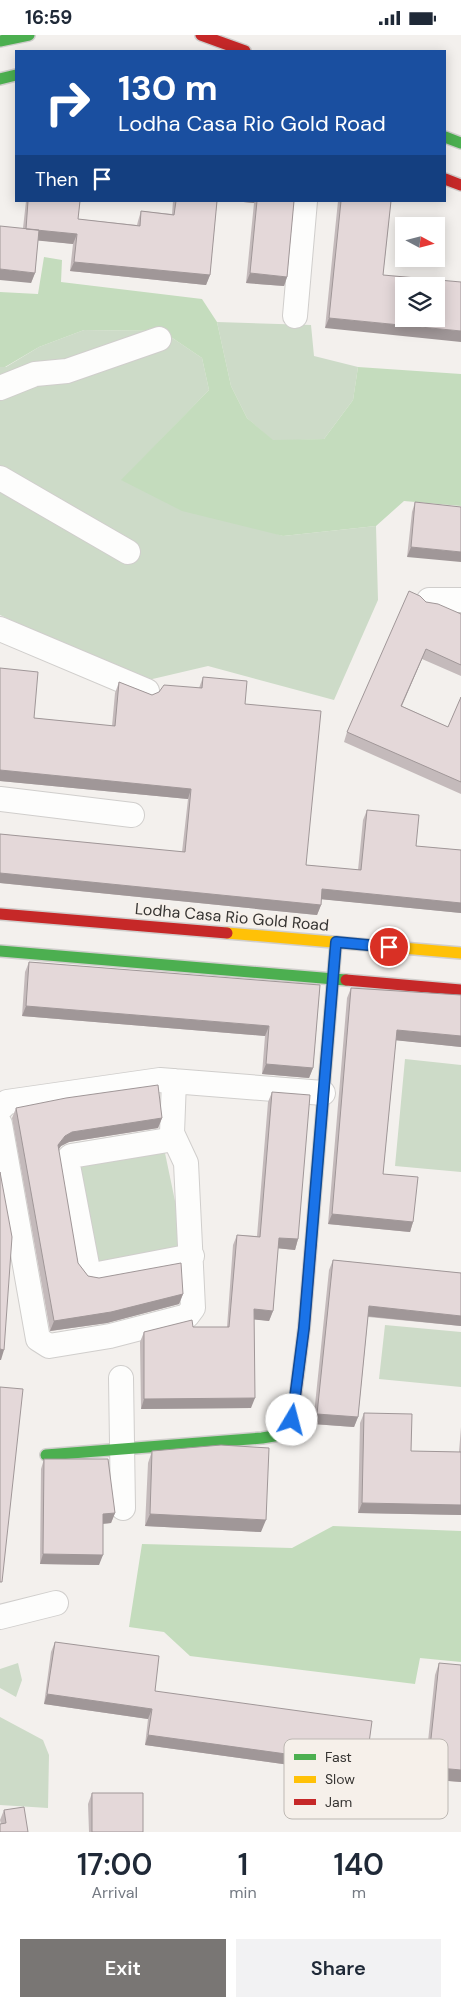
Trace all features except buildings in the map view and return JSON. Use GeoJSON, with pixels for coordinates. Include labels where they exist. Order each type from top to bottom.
{"type":"FeatureCollection","features":[{"type":"Feature","properties":{"kind":"street"},"geometry":{"type":"LineString","coordinates":[[0,41],[29,35]]}},
{"type":"Feature","properties":{"kind":"street"},"geometry":{"type":"LineString","coordinates":[[201,35],[242,50]]}},
{"type":"Feature","properties":{"kind":"street"},"geometry":{"type":"LineString","coordinates":[[0,79],[15,75]]}},
{"type":"Feature","properties":{"kind":"street"},"geometry":{"type":"LineString","coordinates":[[446,137],[461,143]]}},
{"type":"Feature","properties":{"kind":"street"},"geometry":{"type":"LineString","coordinates":[[446,179],[461,185]]}},
{"type":"Feature","properties":{"kind":"street"},"geometry":{"type":"LineString","coordinates":[[295,316],[305,202]]}},
{"type":"Feature","properties":{"kind":"street"},"geometry":{"type":"LineString","coordinates":[[0,388],[35,374],[67,371],[159,339]]}},
{"type":"Feature","properties":{"kind":"street"},"geometry":{"type":"LineString","coordinates":[[0,478],[128,552]]}},
{"type":"Feature","properties":{"kind":"street"},"geometry":{"type":"LineString","coordinates":[[429,599],[461,600]]}},
{"type":"Feature","properties":{"kind":"street"},"geometry":{"type":"LineString","coordinates":[[0,629],[147,691]]}},
{"type":"Feature","properties":{"kind":"street"},"geometry":{"type":"LineString","coordinates":[[0,799],[132,815]]}},
{"type":"Feature","properties":{"kind":"street","name":"Lodha Casa Rio Gold Road"},"geometry":{"type":"LineString","coordinates":[[0,914],[461,953]]}},
{"type":"Feature","properties":{"kind":"street"},"geometry":{"type":"LineString","coordinates":[[46,1455],[262,1439],[280,1435],[292,1420],[304,1328],[336,942]]}},
{"type":"Feature","properties":{"kind":"street"},"geometry":{"type":"LineString","coordinates":[[0,951],[461,990]]}},
{"type":"Feature","properties":{"kind":"street"},"geometry":{"type":"LineString","coordinates":[[0,1109],[7,1101],[160,1080],[323,1093]]}},
{"type":"Feature","properties":{"kind":"street"},"geometry":{"type":"LineString","coordinates":[[0,1124],[38,1339],[49,1346],[110,1336],[188,1317],[193,1309],[192,1256],[186,1163],[172,1133],[174,1081]]}},
{"type":"Feature","properties":{"kind":"street"},"geometry":{"type":"LineString","coordinates":[[174,1139],[71,1156],[67,1160],[88,1270],[93,1275],[192,1256]]}},
{"type":"Feature","properties":{"kind":"street"},"geometry":{"type":"LineString","coordinates":[[121,1378],[123,1508]]}},
{"type":"Feature","properties":{"kind":"street"},"geometry":{"type":"LineString","coordinates":[[0,1617],[56,1603]]}},
{"type":"Feature","properties":{"kind":"green space"},"geometry":{"type":"Polygon","coordinates":[[[44,257],[62,260],[61,282],[202,299],[217,322],[231,386],[247,418],[273,440],[324,439],[353,400],[358,367],[461,374],[461,506],[404,501],[376,526],[283,536],[182,511],[121,480],[209,390],[202,358],[162,331],[84,330],[39,347],[5,367],[0,367],[0,292],[38,294],[44,257]]]}},
{"type":"Feature","properties":{"kind":"green space"},"geometry":{"type":"Polygon","coordinates":[[[217,322],[311,325],[314,356],[358,367],[353,400],[324,439],[273,441],[247,418],[231,386],[217,322]]]}},
{"type":"Feature","properties":{"kind":"green space"},"geometry":{"type":"Polygon","coordinates":[[[84,330],[162,331],[202,358],[209,390],[122,480],[283,536],[376,526],[378,600],[334,700],[208,666],[144,681],[0,615],[0,367],[6,367],[39,347],[84,330]]]}},
{"type":"Feature","properties":{"kind":"green space"},"geometry":{"type":"Polygon","coordinates":[[[405,1059],[461,1065],[461,1172],[395,1166],[405,1059]]]}},
{"type":"Feature","properties":{"kind":"green space"},"geometry":{"type":"Polygon","coordinates":[[[165,1153],[185,1249],[94,1270],[74,1165],[165,1153]]]}},
{"type":"Feature","properties":{"kind":"green space"},"geometry":{"type":"Polygon","coordinates":[[[385,1325],[461,1332],[461,1387],[379,1379],[385,1325]]]}},
{"type":"Feature","properties":{"kind":"green space"},"geometry":{"type":"Polygon","coordinates":[[[333,1526],[461,1531],[461,1662],[420,1658],[415,1684],[190,1656],[164,1632],[129,1627],[142,1544],[292,1548],[333,1526]]]}},
{"type":"Feature","properties":{"kind":"green space"},"geometry":{"type":"Polygon","coordinates":[[[18,1663],[22,1680],[16,1697],[0,1688],[0,1669],[18,1663]]]}},
{"type":"Feature","properties":{"kind":"green space"},"geometry":{"type":"Polygon","coordinates":[[[0,1717],[43,1740],[49,1755],[48,1808],[0,1805],[0,1717]]]}},
{"type":"Feature","properties":{"kind":"traffic: fast"},"geometry":{"type":"LineString","coordinates":[[0,41],[29,35]]}},
{"type":"Feature","properties":{"kind":"traffic: fast"},"geometry":{"type":"LineString","coordinates":[[0,79],[15,75]]}},
{"type":"Feature","properties":{"kind":"traffic: fast"},"geometry":{"type":"LineString","coordinates":[[446,137],[461,143]]}},
{"type":"Feature","properties":{"kind":"traffic: fast"},"geometry":{"type":"LineString","coordinates":[[311,1244],[336,942]]}},
{"type":"Feature","properties":{"kind":"traffic: fast"},"geometry":{"type":"LineString","coordinates":[[0,951],[346,980]]}},
{"type":"Feature","properties":{"kind":"traffic: fast"},"geometry":{"type":"LineString","coordinates":[[46,1455],[262,1438],[280,1435],[292,1420],[293,1414]]}},
{"type":"Feature","properties":{"kind":"traffic: slow"},"geometry":{"type":"LineString","coordinates":[[227,933],[461,953]]}},
{"type":"Feature","properties":{"kind":"traffic: jam"},"geometry":{"type":"LineString","coordinates":[[201,35],[242,50]]}},
{"type":"Feature","properties":{"kind":"traffic: jam"},"geometry":{"type":"LineString","coordinates":[[446,179],[461,185]]}},
{"type":"Feature","properties":{"kind":"traffic: jam"},"geometry":{"type":"LineString","coordinates":[[0,914],[227,933]]}},
{"type":"Feature","properties":{"kind":"traffic: jam"},"geometry":{"type":"LineString","coordinates":[[346,980],[461,990]]}},
{"type":"Feature","properties":{"kind":"traffic: jam"},"geometry":{"type":"LineString","coordinates":[[293,1414],[304,1328],[311,1244]]}},
{"type":"Feature","properties":{"kind":"route"},"geometry":{"type":"LineString","coordinates":[[292,1420],[304,1328],[336,942],[389,947]]}}]}
